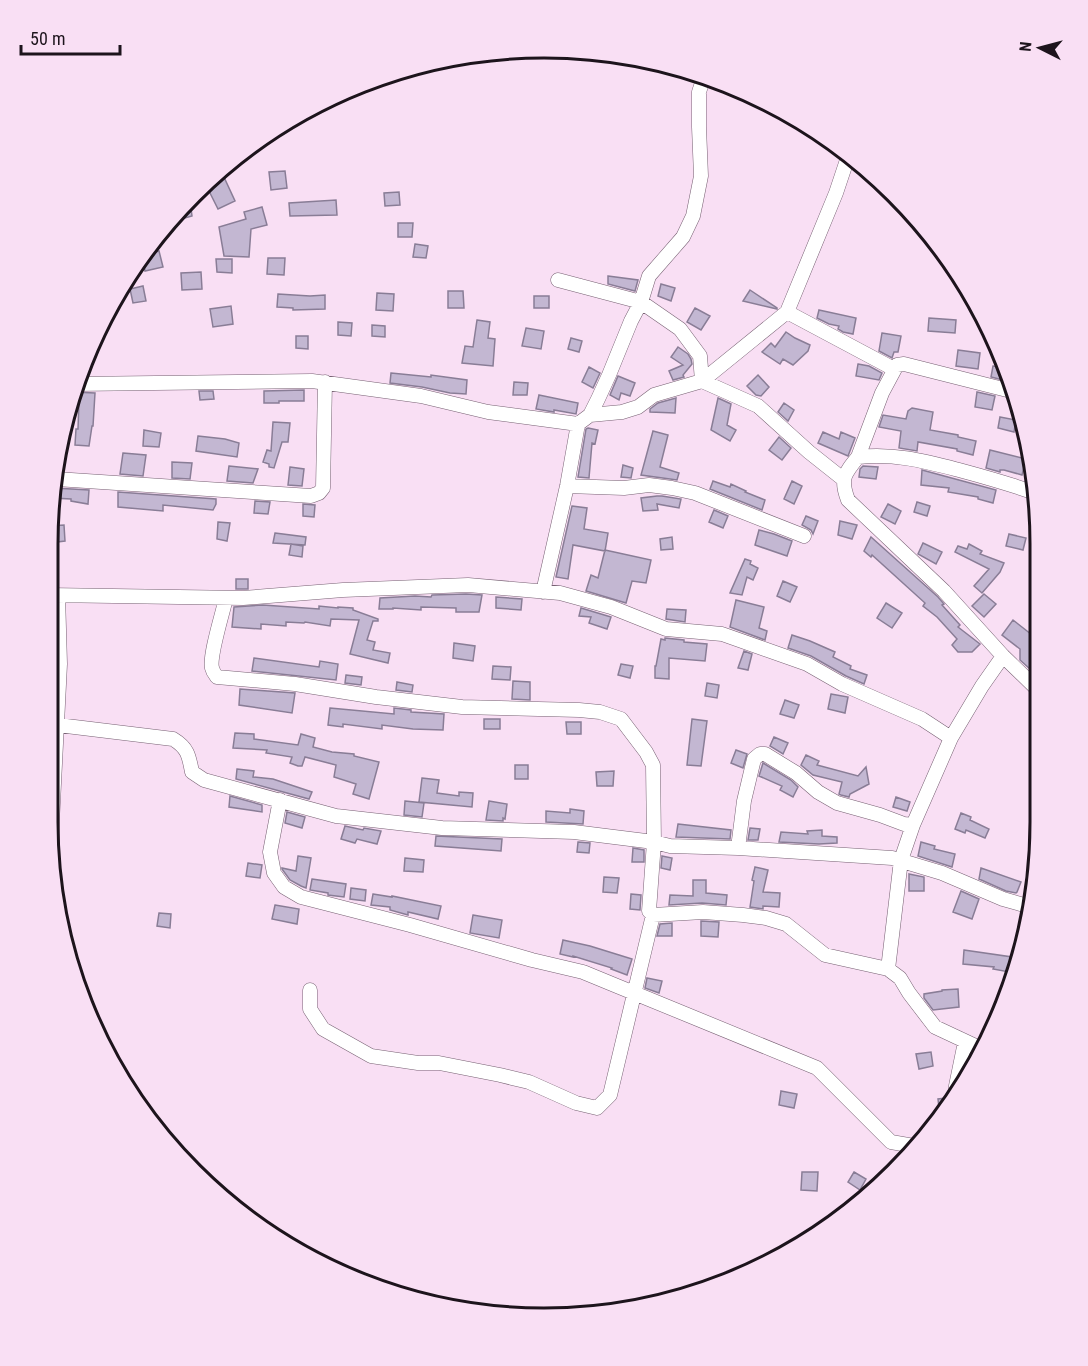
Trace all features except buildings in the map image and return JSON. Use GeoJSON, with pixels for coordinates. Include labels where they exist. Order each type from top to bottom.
{"type":"FeatureCollection","features":[{"type":"Feature","properties":{"kind":"street"},"geometry":{"type":"LineString","coordinates":[[543,592],[567,486],[578,424],[590,415],[641,302],[649,276],[683,237],[693,216],[701,176],[699,92],[701,85]]}},
{"type":"Feature","properties":{"kind":"street"},"geometry":{"type":"LineString","coordinates":[[590,415],[622,412],[638,406],[654,395],[702,381],[787,312],[846,164]]}},
{"type":"Feature","properties":{"kind":"street"},"geometry":{"type":"LineString","coordinates":[[558,280],[641,302],[680,329],[700,356],[702,381]]}},
{"type":"Feature","properties":{"kind":"street"},"geometry":{"type":"LineString","coordinates":[[787,312],[894,369]]}},
{"type":"Feature","properties":{"kind":"street"},"geometry":{"type":"LineString","coordinates":[[1004,389],[904,364],[897,365],[882,393],[858,457],[843,479],[848,500],[944,591],[1030,682]]}},
{"type":"Feature","properties":{"kind":"street"},"geometry":{"type":"LineString","coordinates":[[702,381],[758,406],[843,479]]}},
{"type":"Feature","properties":{"kind":"street"},"geometry":{"type":"LineString","coordinates":[[86,384],[325,382],[421,396],[488,412],[578,424]]}},
{"type":"Feature","properties":{"kind":"street"},"geometry":{"type":"LineString","coordinates":[[63,479],[311,496],[319,493],[323,488],[325,382]]}},
{"type":"Feature","properties":{"kind":"street"},"geometry":{"type":"LineString","coordinates":[[858,457],[874,455],[915,459],[1002,481],[1026,490]]}},
{"type":"Feature","properties":{"kind":"street"},"geometry":{"type":"LineString","coordinates":[[567,486],[624,488],[649,485],[672,488],[695,493],[804,536]]}},
{"type":"Feature","properties":{"kind":"street"},"geometry":{"type":"LineString","coordinates":[[58,595],[243,598],[343,590],[468,585],[560,593],[611,608],[666,629],[722,634],[807,664],[842,684],[922,720],[951,738]]}},
{"type":"Feature","properties":{"kind":"street"},"geometry":{"type":"LineString","coordinates":[[226,598],[212,656],[211,666],[217,676],[295,684],[376,697],[462,707],[579,710],[600,712],[621,719],[653,765],[654,842],[649,911],[653,915]]}},
{"type":"Feature","properties":{"kind":"street"},"geometry":{"type":"LineString","coordinates":[[58,641],[60,664],[58,725],[173,739],[184,746],[192,772],[204,780],[280,801],[336,816],[442,828],[574,832],[670,846],[892,858],[942,873],[1022,904]]}},
{"type":"Feature","properties":{"kind":"street"},"geometry":{"type":"LineString","coordinates":[[888,969],[902,860],[913,825],[951,738],[1003,656]]}},
{"type":"Feature","properties":{"kind":"street"},"geometry":{"type":"LineString","coordinates":[[738,848],[744,801],[754,759],[760,754],[765,754],[796,773],[818,792],[837,803],[913,825]]}},
{"type":"Feature","properties":{"kind":"street"},"geometry":{"type":"LineString","coordinates":[[280,801],[270,852],[274,873],[284,887],[301,897],[583,972],[817,1068],[891,1142],[906,1145]]}},
{"type":"Feature","properties":{"kind":"street"},"geometry":{"type":"LineString","coordinates":[[653,915],[703,912],[766,918],[786,924],[825,955],[888,969],[900,978],[935,1027],[974,1046]]}},
{"type":"Feature","properties":{"kind":"street"},"geometry":{"type":"LineString","coordinates":[[310,990],[310,1009],[323,1029],[371,1056],[418,1063],[440,1063],[500,1075],[529,1082],[576,1103],[597,1108],[610,1095],[653,915]]}},
{"type":"Feature","properties":{"kind":"street"},"geometry":{"type":"LineString","coordinates":[[958,1075],[965,1042]]}}]}
